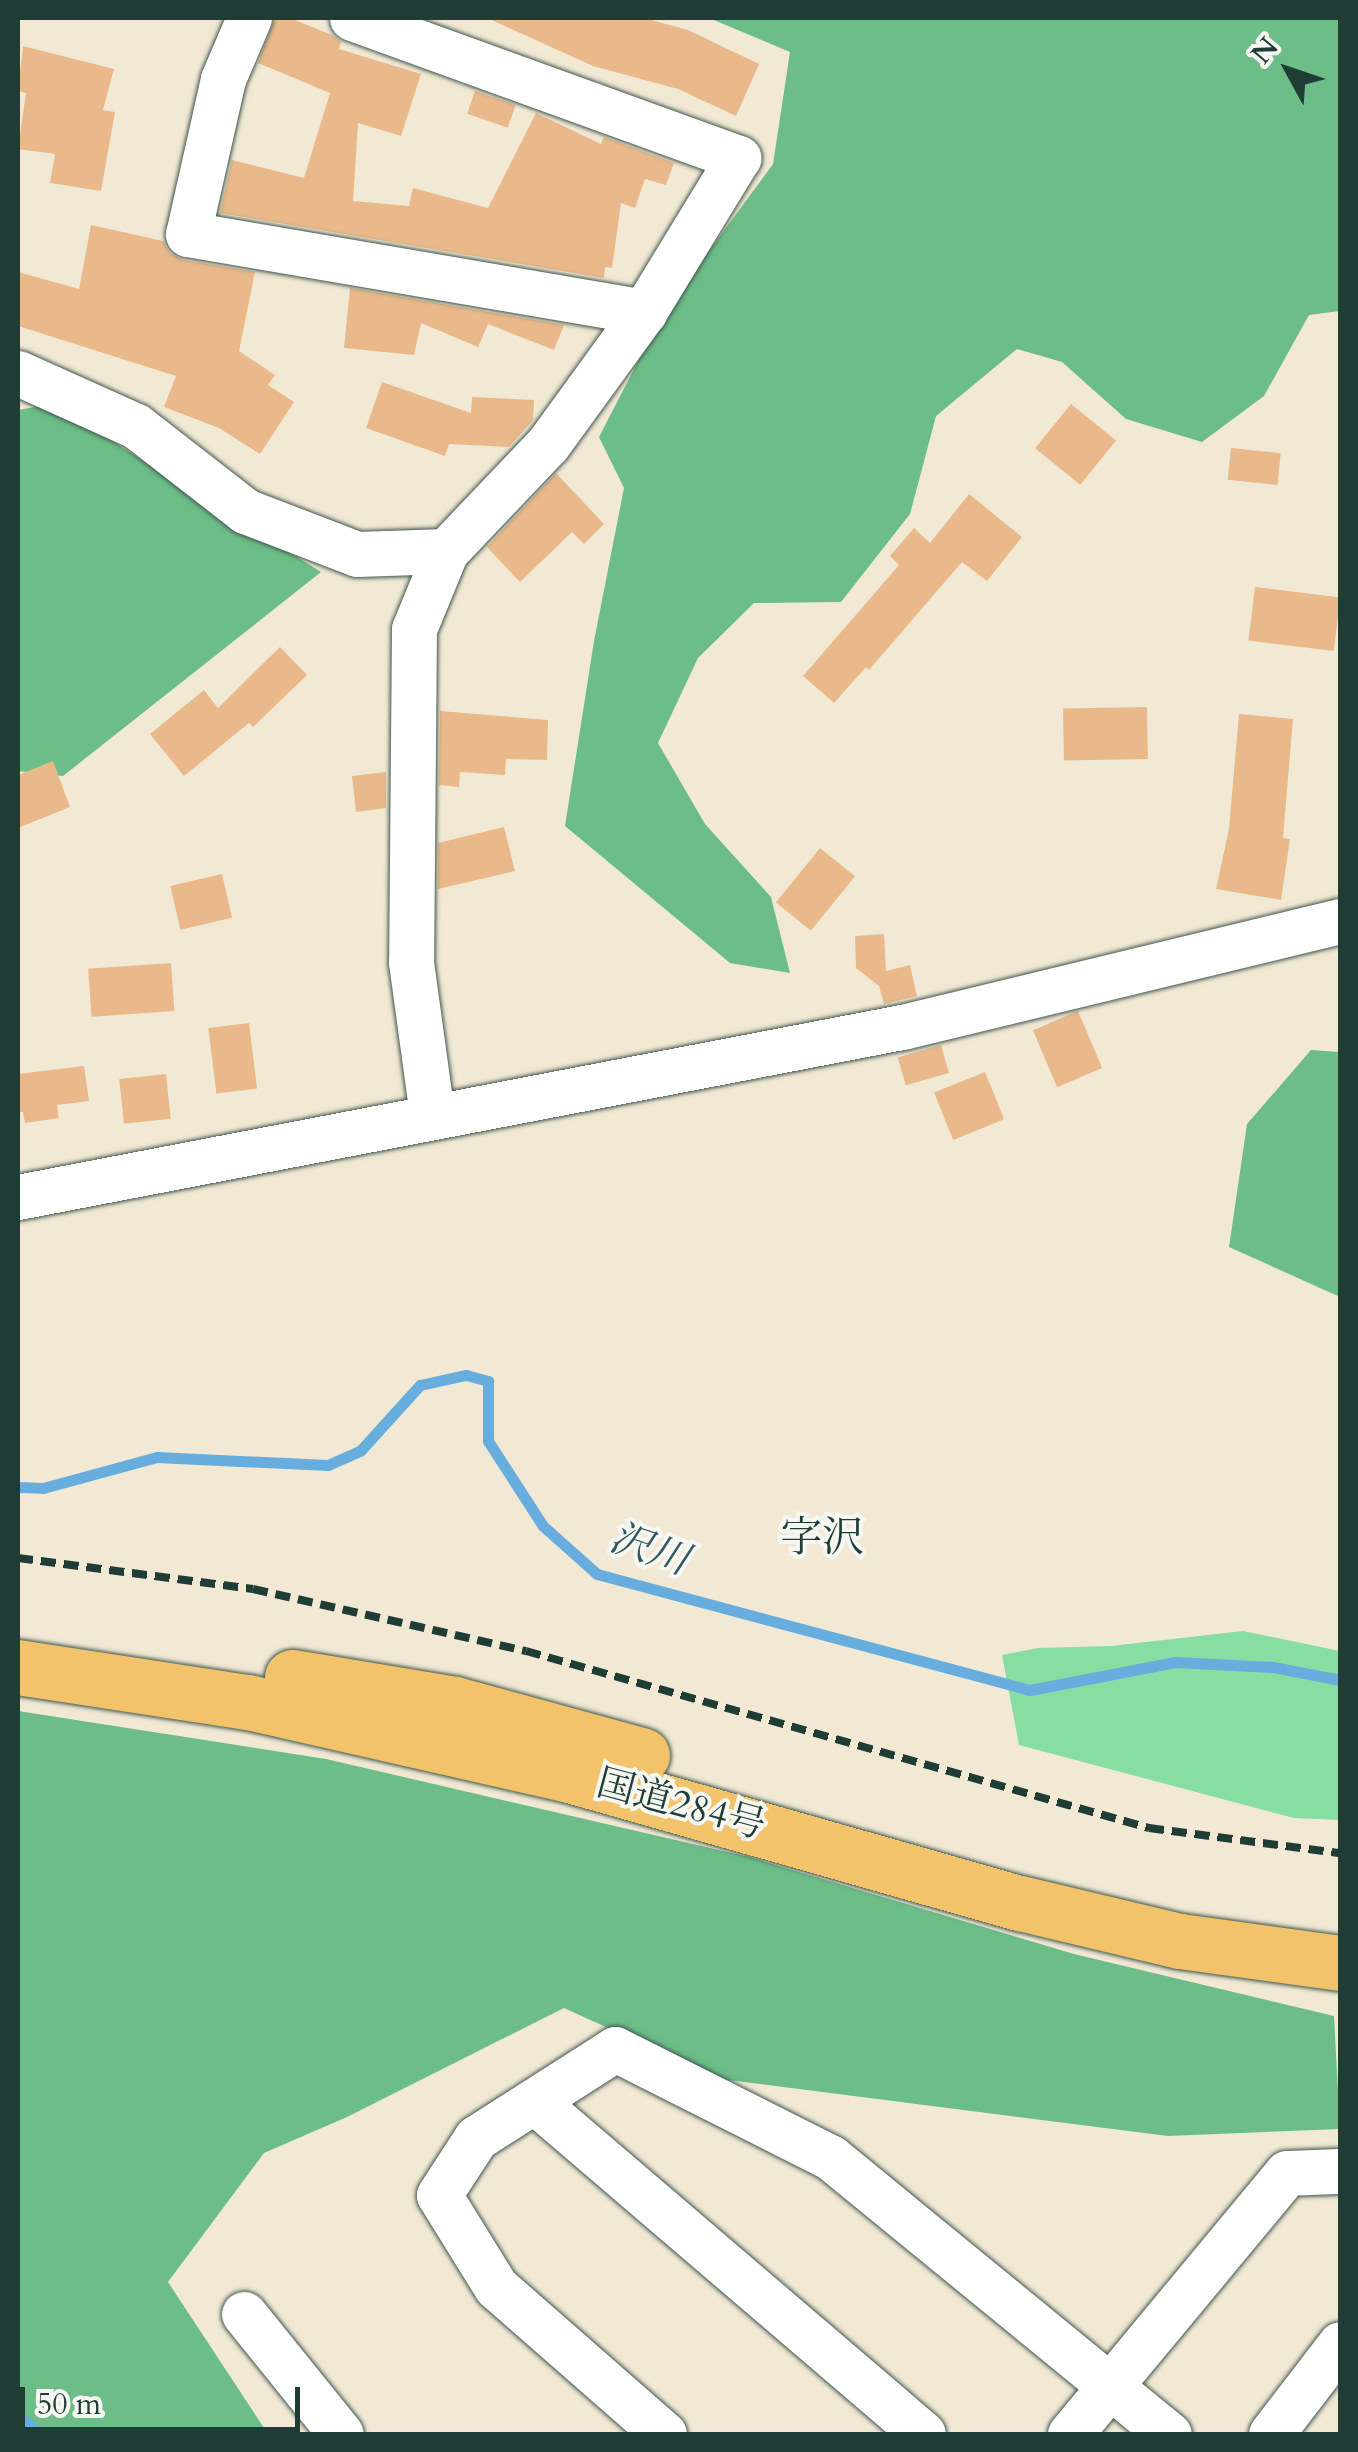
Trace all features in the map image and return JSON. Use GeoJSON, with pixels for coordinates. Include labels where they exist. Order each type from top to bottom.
{"type":"FeatureCollection","features":[{"type":"Feature","properties":{"kind":"highway","name":"国道284号"},"geometry":{"type":"LineString","coordinates":[[18,1637],[77,1640],[455,1704],[771,1790],[1038,1870],[1200,1911],[1340,1924]]}},
{"type":"Feature","properties":{"kind":"highway","name":"国道284号"},"geometry":{"type":"LineString","coordinates":[[18,1667],[248,1702],[566,1774],[1180,1942],[1340,1962]]}},
{"type":"Feature","properties":{"kind":"street"},"geometry":{"type":"LineString","coordinates":[[249,18],[223,79],[188,234],[644,312]]}},
{"type":"Feature","properties":{"kind":"street"},"geometry":{"type":"LineString","coordinates":[[352,18],[738,158],[644,312],[548,444],[446,551],[414,629],[411,962],[432,1115]]}},
{"type":"Feature","properties":{"kind":"street"},"geometry":{"type":"LineString","coordinates":[[18,373],[136,426],[245,511],[356,554],[446,551]]}},
{"type":"Feature","properties":{"kind":"street"},"geometry":{"type":"LineString","coordinates":[[18,1196],[902,1027],[1340,921]]}},
{"type":"Feature","properties":{"kind":"street"},"geometry":{"type":"LineString","coordinates":[[664,2434],[496,2288],[438,2195],[476,2138],[614,2049],[830,2157],[1170,2434]]}},
{"type":"Feature","properties":{"kind":"street"},"geometry":{"type":"LineString","coordinates":[[534,2100],[923,2434]]}},
{"type":"Feature","properties":{"kind":"street"},"geometry":{"type":"LineString","coordinates":[[1070,2434],[1287,2174],[1340,2171]]}},
{"type":"Feature","properties":{"kind":"street"},"geometry":{"type":"LineString","coordinates":[[244,2314],[341,2434]]}},
{"type":"Feature","properties":{"kind":"street"},"geometry":{"type":"LineString","coordinates":[[1271,2434],[1340,2344]]}},
{"type":"Feature","properties":{"kind":"green space"},"geometry":{"type":"Polygon","coordinates":[[[709,18],[1340,18],[1340,311],[1309,315],[1264,396],[1202,442],[1126,419],[1062,362],[1017,349],[936,416],[910,514],[841,602],[754,603],[698,658],[658,743],[705,824],[771,897],[790,973],[730,963],[565,826],[594,641],[624,488],[599,437],[662,315],[773,164],[790,52],[709,18]]]}},
{"type":"Feature","properties":{"kind":"green space"},"geometry":{"type":"Polygon","coordinates":[[[53,404],[321,572],[63,776],[18,771],[18,410],[53,404]]]}},
{"type":"Feature","properties":{"kind":"green space"},"geometry":{"type":"Polygon","coordinates":[[[1311,1050],[1340,1052],[1340,1297],[1229,1247],[1247,1124],[1311,1050]]]}},
{"type":"Feature","properties":{"kind":"green space"},"geometry":{"type":"Polygon","coordinates":[[[1243,1631],[1340,1651],[1340,1820],[1294,1818],[1019,1745],[1002,1655],[1038,1648],[1111,1646],[1243,1631]]]}},
{"type":"Feature","properties":{"kind":"green space"},"geometry":{"type":"Polygon","coordinates":[[[18,1711],[326,1759],[749,1857],[1074,1954],[1334,2016],[1340,2129],[1168,2136],[720,2079],[564,2008],[347,2117],[264,2153],[168,2282],[268,2434],[18,2434],[18,1711]]]}},
{"type":"Feature","properties":{"kind":"building"},"geometry":{"type":"Polygon","coordinates":[[[275,18],[290,18],[332,35],[341,42],[339,49],[421,74],[401,136],[358,123],[353,201],[409,206],[413,188],[488,208],[536,113],[601,144],[604,137],[674,163],[666,185],[645,179],[635,208],[621,203],[612,268],[605,267],[604,278],[220,213],[232,160],[304,178],[330,93],[258,63],[275,18]]]}},
{"type":"Feature","properties":{"kind":"building"},"geometry":{"type":"Polygon","coordinates":[[[487,18],[644,18],[688,30],[759,64],[736,116],[678,89],[593,66],[487,18]]]}},
{"type":"Feature","properties":{"kind":"building"},"geometry":{"type":"Polygon","coordinates":[[[23,46],[114,69],[103,110],[115,112],[101,191],[50,183],[55,154],[18,149],[26,93],[18,91],[23,46]]]}},
{"type":"Feature","properties":{"kind":"building"},"geometry":{"type":"Polygon","coordinates":[[[475,91],[516,105],[508,128],[467,114],[475,91]]]}},
{"type":"Feature","properties":{"kind":"building"},"geometry":{"type":"Polygon","coordinates":[[[91,225],[163,241],[170,253],[184,260],[255,272],[239,351],[275,375],[268,385],[294,402],[260,454],[219,428],[164,407],[176,376],[18,326],[18,272],[79,289],[91,225]]]}},
{"type":"Feature","properties":{"kind":"building"},"geometry":{"type":"Polygon","coordinates":[[[350,288],[564,325],[554,350],[488,324],[478,347],[421,323],[414,355],[344,348],[350,288]]]}},
{"type":"Feature","properties":{"kind":"building"},"geometry":{"type":"Polygon","coordinates":[[[382,382],[471,413],[472,397],[534,400],[533,420],[509,447],[449,444],[445,456],[366,428],[382,382]]]}},
{"type":"Feature","properties":{"kind":"building"},"geometry":{"type":"Polygon","coordinates":[[[1071,404],[1116,441],[1080,485],[1035,448],[1071,404]]]}},
{"type":"Feature","properties":{"kind":"building"},"geometry":{"type":"Polygon","coordinates":[[[1231,448],[1281,453],[1277,485],[1228,480],[1231,448]]]}},
{"type":"Feature","properties":{"kind":"building"},"geometry":{"type":"Polygon","coordinates":[[[556,473],[604,524],[584,544],[572,532],[520,582],[487,547],[556,473]]]}},
{"type":"Feature","properties":{"kind":"building"},"geometry":{"type":"Polygon","coordinates":[[[969,494],[1022,537],[987,581],[962,562],[869,670],[866,667],[834,703],[803,676],[899,565],[890,556],[914,528],[930,543],[969,494]]]}},
{"type":"Feature","properties":{"kind":"building"},"geometry":{"type":"Polygon","coordinates":[[[1255,587],[1340,597],[1334,651],[1248,641],[1255,587]]]}},
{"type":"Feature","properties":{"kind":"building"},"geometry":{"type":"Polygon","coordinates":[[[280,647],[307,675],[253,727],[249,723],[184,776],[150,734],[204,690],[218,708],[280,647]]]}},
{"type":"Feature","properties":{"kind":"building"},"geometry":{"type":"Polygon","coordinates":[[[1147,707],[1148,759],[1064,760],[1063,708],[1147,707]]]}},
{"type":"Feature","properties":{"kind":"building"},"geometry":{"type":"Polygon","coordinates":[[[440,711],[548,720],[547,760],[506,759],[505,775],[460,772],[459,787],[439,785],[440,711]]]}},
{"type":"Feature","properties":{"kind":"building"},"geometry":{"type":"Polygon","coordinates":[[[1239,714],[1293,719],[1283,838],[1290,839],[1281,900],[1216,889],[1229,829],[1239,714]]]}},
{"type":"Feature","properties":{"kind":"building"},"geometry":{"type":"Polygon","coordinates":[[[53,761],[70,807],[18,828],[18,775],[53,761]]]}},
{"type":"Feature","properties":{"kind":"building"},"geometry":{"type":"Polygon","coordinates":[[[386,772],[386,808],[356,812],[352,776],[386,772]]]}},
{"type":"Feature","properties":{"kind":"building"},"geometry":{"type":"Polygon","coordinates":[[[504,827],[515,871],[438,889],[438,843],[504,827]]]}},
{"type":"Feature","properties":{"kind":"building"},"geometry":{"type":"Polygon","coordinates":[[[820,848],[855,876],[811,931],[776,902],[820,848]]]}},
{"type":"Feature","properties":{"kind":"building"},"geometry":{"type":"Polygon","coordinates":[[[222,874],[232,918],[180,930],[170,886],[222,874]]]}},
{"type":"Feature","properties":{"kind":"building"},"geometry":{"type":"Polygon","coordinates":[[[884,934],[886,971],[910,965],[917,996],[884,1004],[879,986],[856,968],[855,936],[884,934]]]}},
{"type":"Feature","properties":{"kind":"building"},"geometry":{"type":"Polygon","coordinates":[[[171,963],[174,1011],[92,1017],[88,969],[171,963]]]}},
{"type":"Feature","properties":{"kind":"building"},"geometry":{"type":"Polygon","coordinates":[[[1078,1011],[1102,1068],[1057,1087],[1033,1030],[1078,1011]]]}},
{"type":"Feature","properties":{"kind":"building"},"geometry":{"type":"Polygon","coordinates":[[[249,1023],[257,1089],[216,1094],[208,1028],[249,1023]]]}},
{"type":"Feature","properties":{"kind":"building"},"geometry":{"type":"Polygon","coordinates":[[[941,1045],[949,1073],[906,1085],[898,1057],[941,1045]]]}},
{"type":"Feature","properties":{"kind":"building"},"geometry":{"type":"Polygon","coordinates":[[[84,1066],[89,1101],[57,1105],[59,1118],[25,1123],[23,1112],[18,1112],[18,1074],[84,1066]]]}},
{"type":"Feature","properties":{"kind":"building"},"geometry":{"type":"Polygon","coordinates":[[[985,1072],[1004,1119],[953,1140],[934,1093],[985,1072]]]}},
{"type":"Feature","properties":{"kind":"building"},"geometry":{"type":"Polygon","coordinates":[[[166,1074],[171,1119],[124,1124],[119,1079],[166,1074]]]}},
{"type":"Feature","properties":{"kind":"waterway","name":"沢川"},"geometry":{"type":"LineString","coordinates":[[18,1487],[43,1488],[157,1457],[328,1465],[361,1450],[420,1385],[466,1375],[488,1381],[488,1441],[543,1526],[597,1574],[1030,1690],[1175,1662],[1273,1667],[1340,1680]]}},
{"type":"Feature","properties":{"kind":"waterway"},"geometry":{"type":"LineString","coordinates":[[18,2415],[40,2434]]}},
{"type":"Feature","properties":{"kind":"railway"},"geometry":{"type":"LineString","coordinates":[[18,1558],[253,1589],[526,1651],[1149,1828],[1340,1853]]}},
{"type":"Feature","properties":{"kind":"district","name":"字沢"},"geometry":{"type":"Point","coordinates":[822,1538]}}]}
